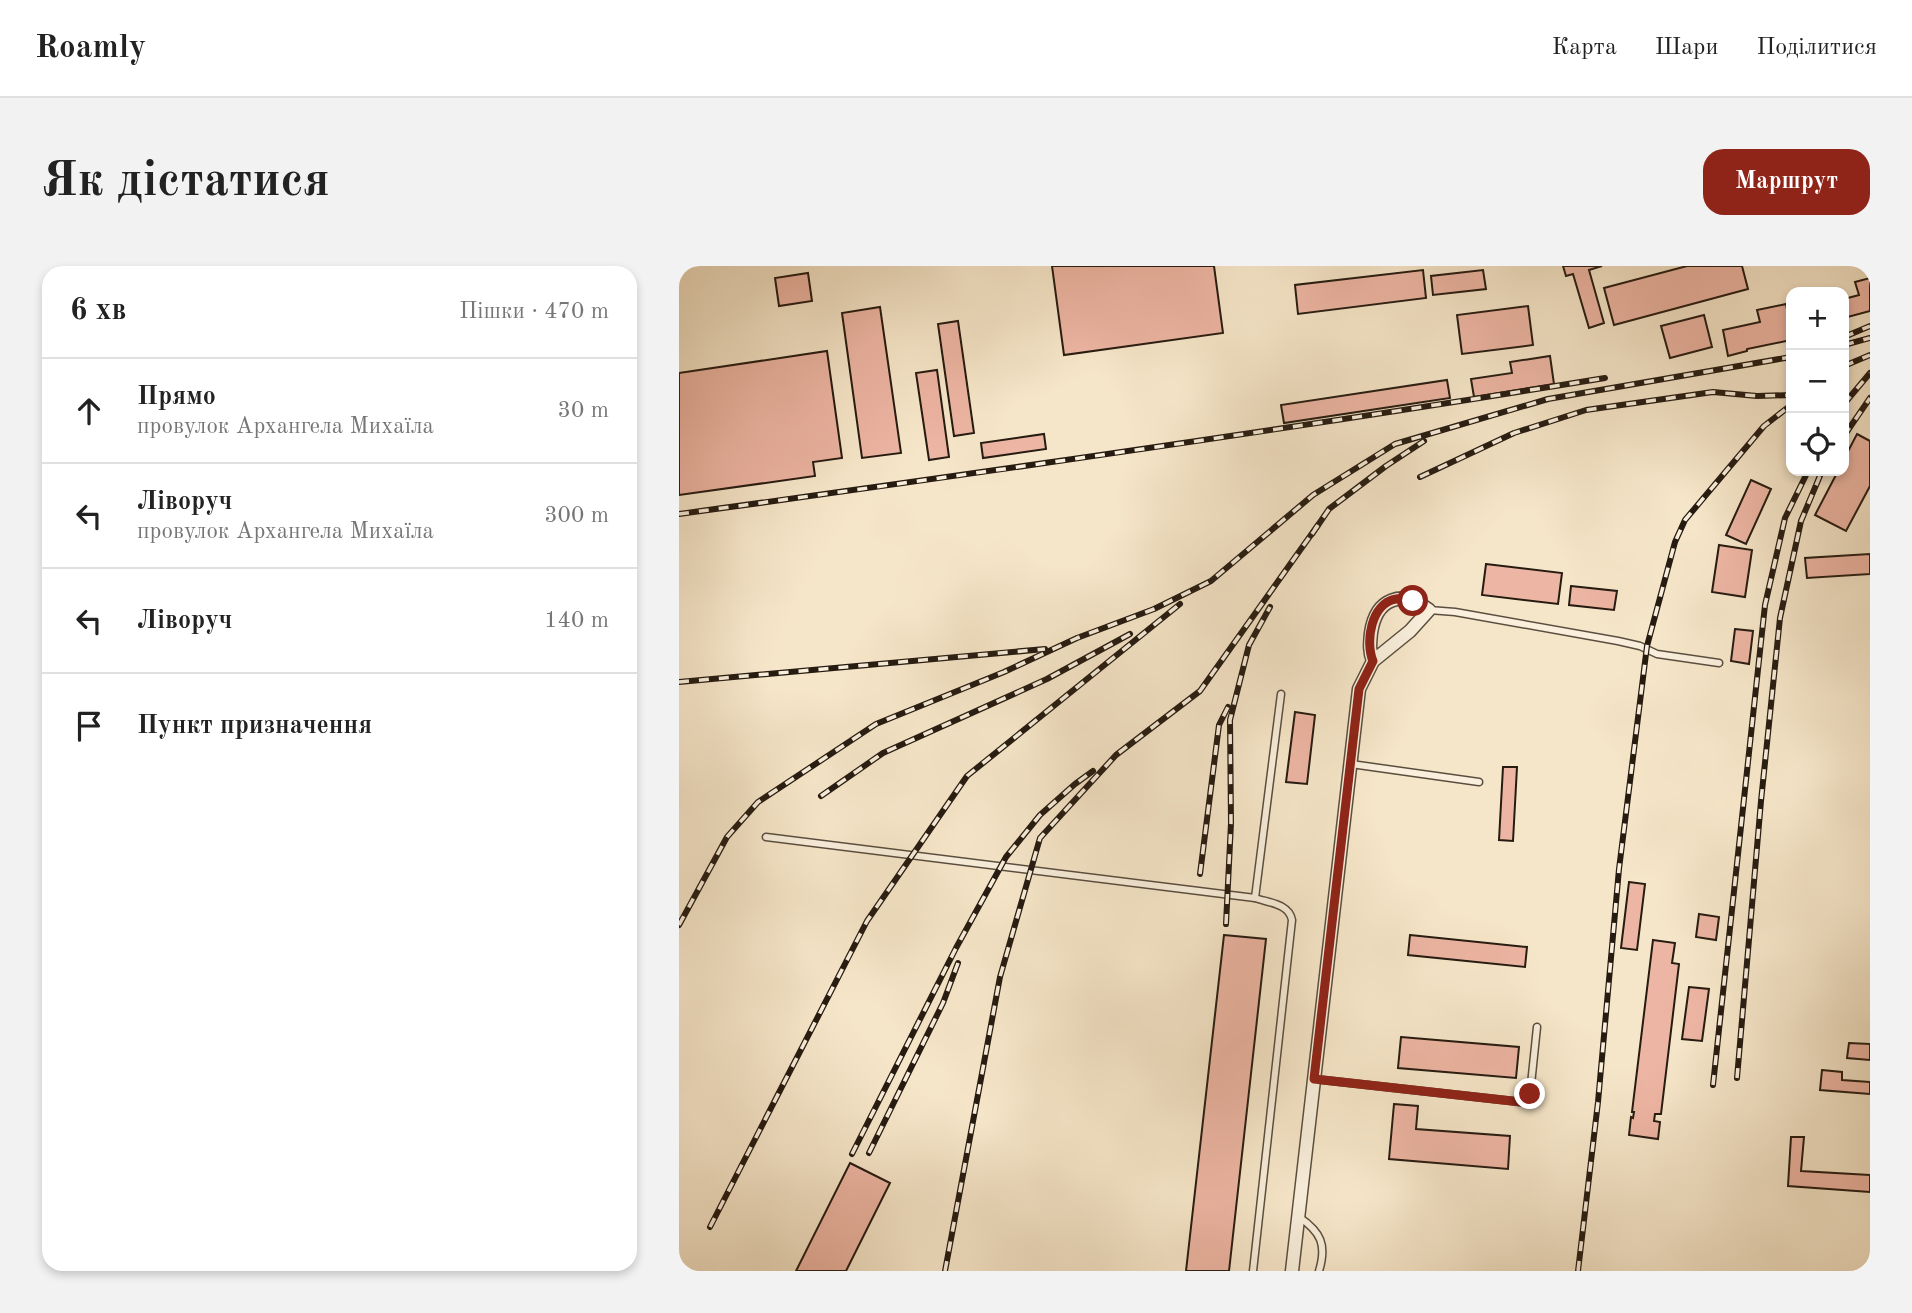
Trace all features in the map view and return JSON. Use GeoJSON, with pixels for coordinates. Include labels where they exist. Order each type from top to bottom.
{"type":"FeatureCollection","features":[{"type":"Feature","properties":{"kind":"street"},"geometry":{"type":"LineString","coordinates":[[1292,1271],[1359,689],[1373,661],[1410,631],[1429,610],[1413,601],[1397,598],[1377,611],[1369,648],[1373,661]]}},
{"type":"Feature","properties":{"kind":"lane"},"geometry":{"type":"LineString","coordinates":[[1429,610],[1455,612],[1618,640],[1657,654],[1719,663]]}},
{"type":"Feature","properties":{"kind":"lane"},"geometry":{"type":"LineString","coordinates":[[1255,898],[1281,694]]}},
{"type":"Feature","properties":{"kind":"lane"},"geometry":{"type":"LineString","coordinates":[[1349,764],[1479,782]]}},
{"type":"Feature","properties":{"kind":"lane"},"geometry":{"type":"LineString","coordinates":[[766,837],[1255,898],[1284,907],[1290,912],[1292,920],[1253,1271]]}},
{"type":"Feature","properties":{"kind":"lane"},"geometry":{"type":"LineString","coordinates":[[1314,1079],[1521,1102],[1527,1100],[1530,1094],[1537,1027]]}},
{"type":"Feature","properties":{"kind":"lane"},"geometry":{"type":"LineString","coordinates":[[1298,1216],[1319,1236],[1323,1258],[1319,1271]]}},
{"type":"Feature","properties":{"kind":"building"},"geometry":{"type":"Polygon","coordinates":[[[1052,266],[1214,266],[1223,333],[1064,355],[1052,266]]]}},
{"type":"Feature","properties":{"kind":"building"},"geometry":{"type":"Polygon","coordinates":[[[1563,266],[1602,266],[1589,270],[1604,323],[1589,328],[1573,274],[1566,276],[1563,266]]]}},
{"type":"Feature","properties":{"kind":"building"},"geometry":{"type":"Polygon","coordinates":[[[1687,266],[1742,266],[1748,289],[1614,325],[1604,288],[1687,266]]]}},
{"type":"Feature","properties":{"kind":"building"},"geometry":{"type":"Polygon","coordinates":[[[1423,270],[1426,298],[1298,314],[1295,285],[1423,270]]]}},
{"type":"Feature","properties":{"kind":"building"},"geometry":{"type":"Polygon","coordinates":[[[1483,270],[1486,289],[1433,295],[1431,276],[1483,270]]]}},
{"type":"Feature","properties":{"kind":"building"},"geometry":{"type":"Polygon","coordinates":[[[808,273],[812,301],[779,306],[775,278],[808,273]]]}},
{"type":"Feature","properties":{"kind":"building"},"geometry":{"type":"Polygon","coordinates":[[[1870,278],[1870,311],[1849,317],[1849,298],[1859,295],[1855,282],[1870,278]]]}},
{"type":"Feature","properties":{"kind":"building"},"geometry":{"type":"Polygon","coordinates":[[[1786,304],[1786,341],[1728,356],[1723,330],[1760,322],[1757,310],[1786,304]]]}},
{"type":"Feature","properties":{"kind":"building"},"geometry":{"type":"Polygon","coordinates":[[[1528,306],[1533,345],[1462,354],[1457,315],[1528,306]]]}},
{"type":"Feature","properties":{"kind":"building"},"geometry":{"type":"Polygon","coordinates":[[[880,307],[901,453],[862,458],[842,313],[880,307]]]}},
{"type":"Feature","properties":{"kind":"building"},"geometry":{"type":"Polygon","coordinates":[[[1704,315],[1712,347],[1670,358],[1661,326],[1704,315]]]}},
{"type":"Feature","properties":{"kind":"building"},"geometry":{"type":"Polygon","coordinates":[[[958,321],[974,433],[954,436],[938,324],[958,321]]]}},
{"type":"Feature","properties":{"kind":"building"},"geometry":{"type":"Polygon","coordinates":[[[827,351],[842,458],[813,462],[815,476],[679,495],[679,373],[827,351]]]}},
{"type":"Feature","properties":{"kind":"building"},"geometry":{"type":"Polygon","coordinates":[[[1550,356],[1554,384],[1474,397],[1471,379],[1512,373],[1510,362],[1550,356]]]}},
{"type":"Feature","properties":{"kind":"building"},"geometry":{"type":"Polygon","coordinates":[[[937,370],[949,457],[929,460],[916,373],[937,370]]]}},
{"type":"Feature","properties":{"kind":"building"},"geometry":{"type":"Polygon","coordinates":[[[1447,380],[1450,398],[1284,423],[1281,405],[1447,380]]]}},
{"type":"Feature","properties":{"kind":"building"},"geometry":{"type":"Polygon","coordinates":[[[1044,434],[1046,449],[983,458],[981,443],[1044,434]]]}},
{"type":"Feature","properties":{"kind":"building"},"geometry":{"type":"Polygon","coordinates":[[[1857,434],[1870,441],[1870,486],[1846,531],[1815,515],[1835,476],[1849,476],[1849,449],[1857,434]]]}},
{"type":"Feature","properties":{"kind":"building"},"geometry":{"type":"Polygon","coordinates":[[[1751,480],[1771,489],[1746,544],[1726,535],[1751,480]]]}},
{"type":"Feature","properties":{"kind":"building"},"geometry":{"type":"Polygon","coordinates":[[[1719,545],[1752,550],[1745,597],[1712,592],[1719,545]]]}},
{"type":"Feature","properties":{"kind":"building"},"geometry":{"type":"Polygon","coordinates":[[[1870,554],[1870,574],[1807,578],[1805,558],[1870,554]]]}},
{"type":"Feature","properties":{"kind":"building"},"geometry":{"type":"Polygon","coordinates":[[[1486,564],[1562,573],[1558,604],[1482,595],[1486,564]]]}},
{"type":"Feature","properties":{"kind":"building"},"geometry":{"type":"Polygon","coordinates":[[[1571,586],[1617,591],[1614,610],[1569,605],[1571,586]]]}},
{"type":"Feature","properties":{"kind":"building"},"geometry":{"type":"Polygon","coordinates":[[[1735,629],[1753,631],[1749,664],[1731,661],[1735,629]]]}},
{"type":"Feature","properties":{"kind":"building"},"geometry":{"type":"Polygon","coordinates":[[[1295,712],[1315,715],[1307,784],[1286,782],[1295,712]]]}},
{"type":"Feature","properties":{"kind":"building"},"geometry":{"type":"Polygon","coordinates":[[[1503,767],[1517,767],[1513,841],[1499,840],[1503,767]]]}},
{"type":"Feature","properties":{"kind":"building"},"geometry":{"type":"Polygon","coordinates":[[[1629,882],[1645,884],[1637,950],[1621,948],[1629,882]]]}},
{"type":"Feature","properties":{"kind":"building"},"geometry":{"type":"Polygon","coordinates":[[[1699,914],[1719,917],[1716,940],[1696,937],[1699,914]]]}},
{"type":"Feature","properties":{"kind":"building"},"geometry":{"type":"Polygon","coordinates":[[[1224,935],[1266,939],[1229,1271],[1186,1271],[1224,935]]]}},
{"type":"Feature","properties":{"kind":"building"},"geometry":{"type":"Polygon","coordinates":[[[1410,935],[1527,947],[1525,967],[1408,955],[1410,935]]]}},
{"type":"Feature","properties":{"kind":"building"},"geometry":{"type":"Polygon","coordinates":[[[1653,940],[1675,943],[1672,963],[1679,964],[1661,1114],[1655,1114],[1654,1121],[1660,1122],[1658,1139],[1629,1135],[1634,1112],[1653,940]]]}},
{"type":"Feature","properties":{"kind":"building"},"geometry":{"type":"Polygon","coordinates":[[[1689,987],[1709,989],[1702,1041],[1682,1039],[1689,987]]]}},
{"type":"Feature","properties":{"kind":"building"},"geometry":{"type":"Polygon","coordinates":[[[1401,1037],[1519,1047],[1516,1078],[1398,1068],[1401,1037]]]}},
{"type":"Feature","properties":{"kind":"building"},"geometry":{"type":"Polygon","coordinates":[[[1849,1043],[1870,1044],[1870,1060],[1847,1058],[1849,1043]]]}},
{"type":"Feature","properties":{"kind":"building"},"geometry":{"type":"Polygon","coordinates":[[[1822,1070],[1842,1072],[1842,1080],[1870,1082],[1870,1094],[1820,1090],[1822,1070]]]}},
{"type":"Feature","properties":{"kind":"building"},"geometry":{"type":"Polygon","coordinates":[[[1394,1104],[1418,1106],[1416,1129],[1510,1136],[1508,1169],[1389,1159],[1394,1104]]]}},
{"type":"Feature","properties":{"kind":"building"},"geometry":{"type":"Polygon","coordinates":[[[1791,1137],[1804,1137],[1801,1171],[1870,1175],[1870,1192],[1788,1186],[1791,1137]]]}},
{"type":"Feature","properties":{"kind":"building"},"geometry":{"type":"Polygon","coordinates":[[[850,1163],[890,1183],[846,1271],[796,1271],[850,1163]]]}},
{"type":"Feature","properties":{"kind":"railway"},"geometry":{"type":"LineString","coordinates":[[1849,335],[1870,326]]}},
{"type":"Feature","properties":{"kind":"railway"},"geometry":{"type":"LineString","coordinates":[[1849,344],[1870,338]]}},
{"type":"Feature","properties":{"kind":"railway"},"geometry":{"type":"LineString","coordinates":[[1849,364],[1870,355]]}},
{"type":"Feature","properties":{"kind":"railway"},"geometry":{"type":"LineString","coordinates":[[679,925],[727,837],[758,802],[876,724],[1004,672],[1077,638],[1154,609],[1211,581],[1313,495],[1395,444],[1548,399],[1786,358]]}},
{"type":"Feature","properties":{"kind":"railway"},"geometry":{"type":"LineString","coordinates":[[1849,398],[1870,373]]}},
{"type":"Feature","properties":{"kind":"railway"},"geometry":{"type":"LineString","coordinates":[[679,514],[1142,449],[1605,378]]}},
{"type":"Feature","properties":{"kind":"railway"},"geometry":{"type":"LineString","coordinates":[[1420,477],[1514,433],[1586,410],[1713,392],[1757,396],[1786,395]]}},
{"type":"Feature","properties":{"kind":"railway"},"geometry":{"type":"LineString","coordinates":[[1849,429],[1870,398]]}},
{"type":"Feature","properties":{"kind":"railway"},"geometry":{"type":"LineString","coordinates":[[1578,1271],[1598,1102],[1619,869],[1647,646],[1675,542],[1685,520],[1764,426],[1786,409]]}},
{"type":"Feature","properties":{"kind":"railway"},"geometry":{"type":"LineString","coordinates":[[1312,534],[1329,509],[1424,441]]}},
{"type":"Feature","properties":{"kind":"railway"},"geometry":{"type":"LineString","coordinates":[[1713,1085],[1765,605],[1785,518],[1806,476]]}},
{"type":"Feature","properties":{"kind":"railway"},"geometry":{"type":"LineString","coordinates":[[1737,1078],[1780,618],[1801,521],[1820,476]]}},
{"type":"Feature","properties":{"kind":"railway"},"geometry":{"type":"LineString","coordinates":[[945,1271],[1000,977],[1040,838],[1116,755],[1200,691],[1318,525]]}},
{"type":"Feature","properties":{"kind":"railway"},"geometry":{"type":"LineString","coordinates":[[710,1227],[867,921],[967,776],[1180,604]]}},
{"type":"Feature","properties":{"kind":"railway"},"geometry":{"type":"LineString","coordinates":[[1226,924],[1231,823],[1230,720],[1249,645],[1270,607]]}},
{"type":"Feature","properties":{"kind":"railway"},"geometry":{"type":"LineString","coordinates":[[821,796],[883,753],[1047,679],[1130,634]]}},
{"type":"Feature","properties":{"kind":"railway"},"geometry":{"type":"LineString","coordinates":[[679,682],[1045,649]]}},
{"type":"Feature","properties":{"kind":"railway"},"geometry":{"type":"LineString","coordinates":[[1200,874],[1219,725],[1228,707]]}},
{"type":"Feature","properties":{"kind":"railway"},"geometry":{"type":"LineString","coordinates":[[852,1154],[956,948],[1006,857],[1040,815],[1093,771]]}},
{"type":"Feature","properties":{"kind":"railway"},"geometry":{"type":"LineString","coordinates":[[869,1153],[943,1003],[958,963]]}},
{"type":"Feature","properties":{"kind":"route"},"geometry":{"type":"LineString","coordinates":[[1413,601],[1397,598],[1386,603],[1377,611],[1373,621],[1369,648],[1373,661],[1359,689],[1356,705],[1314,1079],[1521,1102],[1527,1100],[1530,1094]]}}]}
